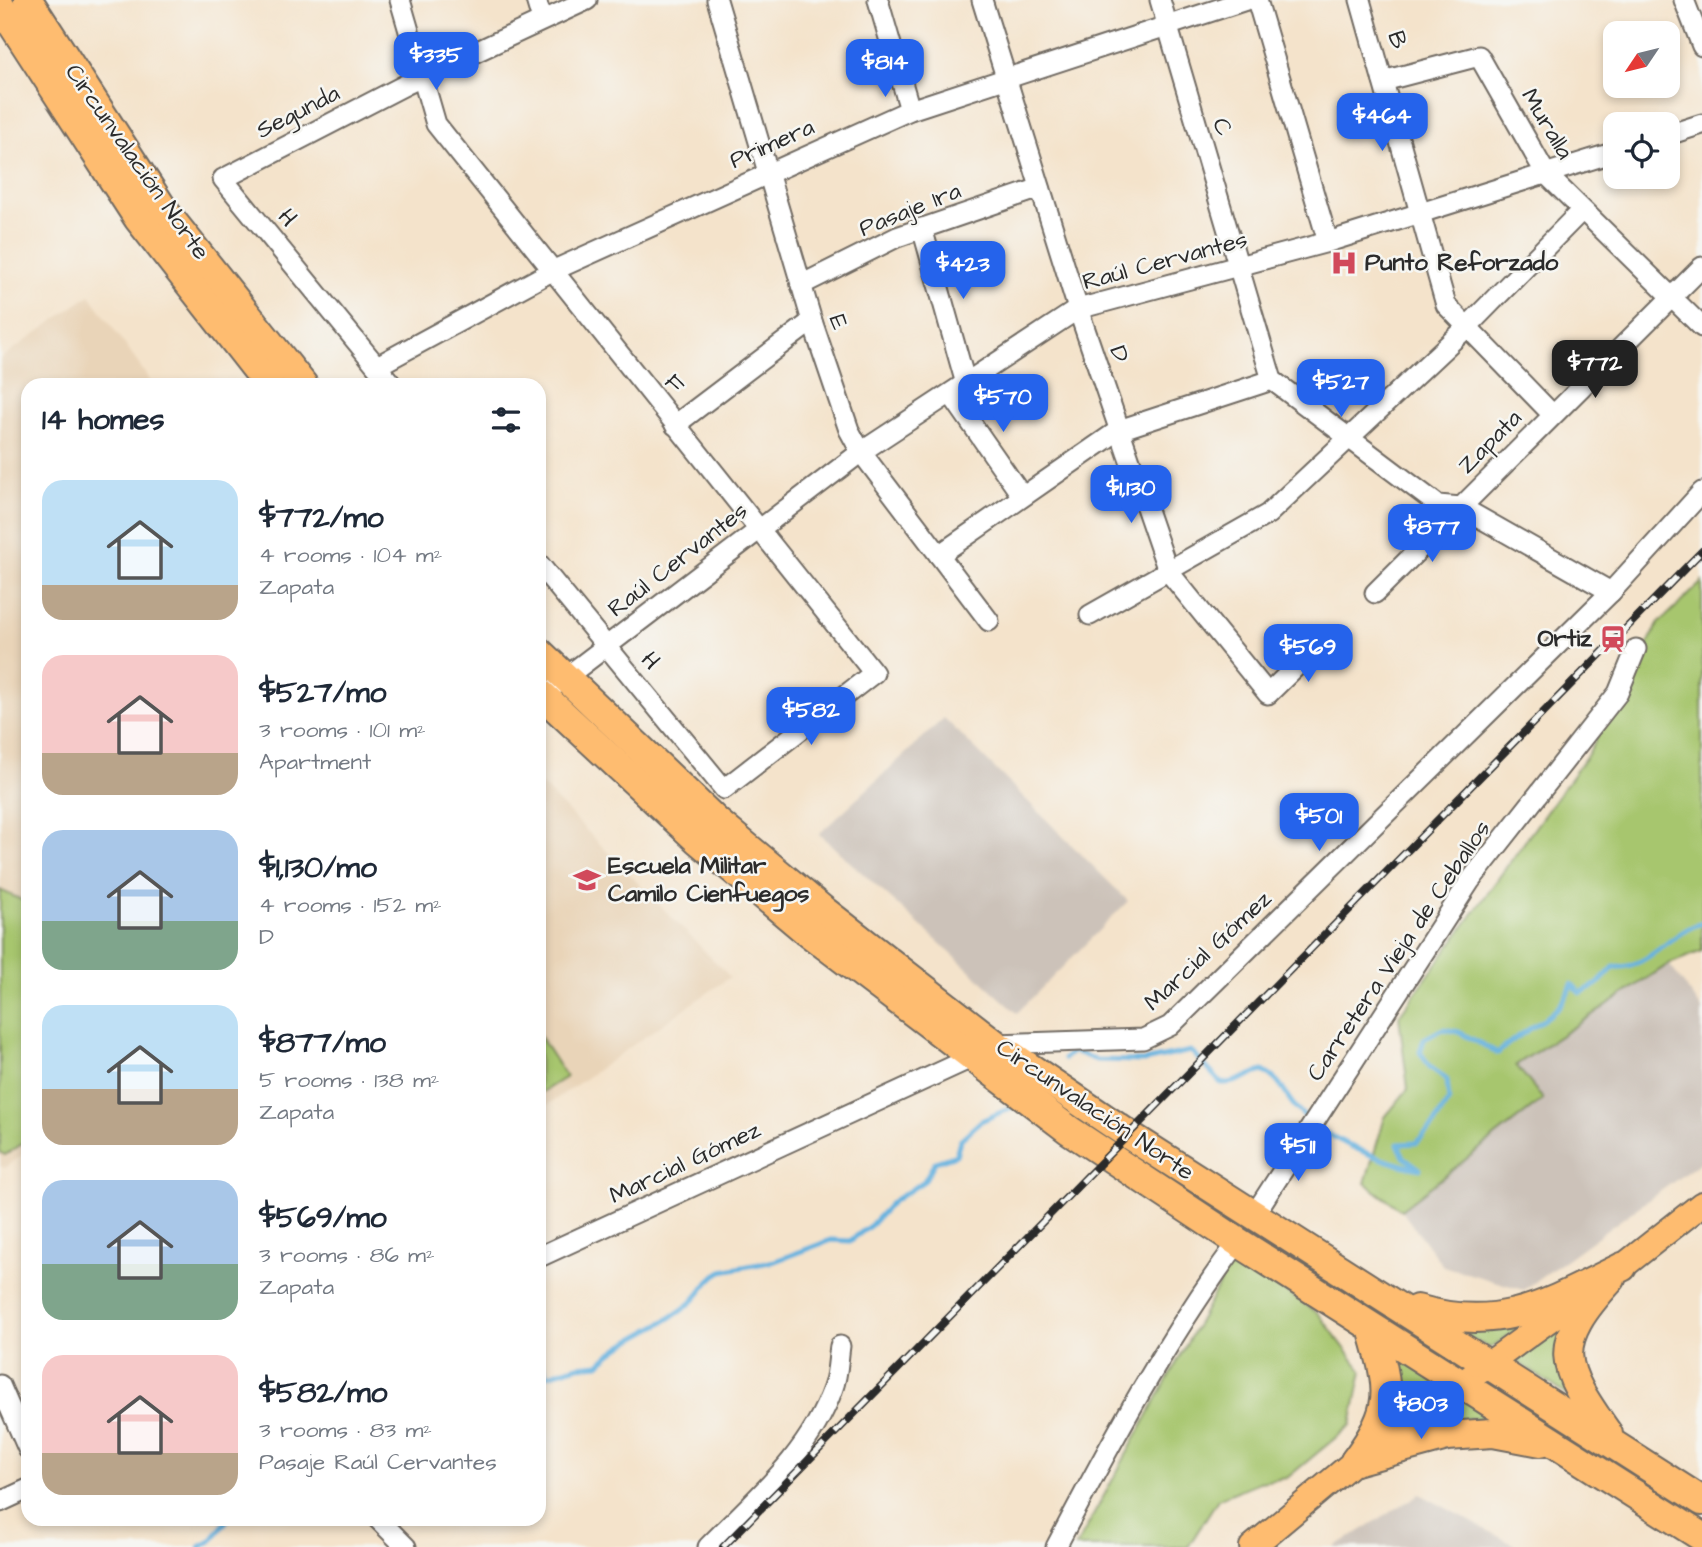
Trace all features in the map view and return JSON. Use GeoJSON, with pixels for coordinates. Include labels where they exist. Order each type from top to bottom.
{"type":"FeatureCollection","features":[{"type":"Feature","properties":{"kind":"highway","name":"Circunvalación Norte"},"geometry":{"type":"LineString","coordinates":[[28,0],[165,212],[297,378]]}},
{"type":"Feature","properties":{"kind":"highway","name":"Circunvalación Norte"},"geometry":{"type":"LineString","coordinates":[[0,5],[138,218],[264,378]]}},
{"type":"Feature","properties":{"kind":"highway","name":"Circunvalación Norte"},"geometry":{"type":"LineString","coordinates":[[549,689],[824,911],[1069,1130],[1238,1242],[1702,1538]]}},
{"type":"Feature","properties":{"kind":"highway","name":"Circunvalación Norte"},"geometry":{"type":"LineString","coordinates":[[983,1051],[1254,1215],[1702,1501]]}},
{"type":"Feature","properties":{"kind":"highway"},"geometry":{"type":"LineString","coordinates":[[1387,1300],[1447,1318],[1489,1318],[1537,1309],[1622,1267]]}},
{"type":"Feature","properties":{"kind":"highway"},"geometry":{"type":"LineString","coordinates":[[1618,1447],[1580,1396],[1567,1358],[1578,1315],[1622,1267]]}},
{"type":"Feature","properties":{"kind":"highway"},"geometry":{"type":"LineString","coordinates":[[1355,1461],[1380,1426],[1385,1398],[1385,1372],[1372,1328]]}},
{"type":"Feature","properties":{"kind":"highway"},"geometry":{"type":"LineString","coordinates":[[1355,1461],[1447,1436],[1493,1433],[1555,1445]]}},
{"type":"Feature","properties":{"kind":"main road"},"geometry":{"type":"LineString","coordinates":[[1252,1547],[1355,1461],[1622,1267],[1702,1204]]}},
{"type":"Feature","properties":{"kind":"street","name":"F"},"geometry":{"type":"LineString","coordinates":[[400,0],[413,81],[436,124],[874,673],[724,789]]}},
{"type":"Feature","properties":{"kind":"street"},"geometry":{"type":"LineString","coordinates":[[537,0],[542,20]]}},
{"type":"Feature","properties":{"kind":"street","name":"Segunda"},"geometry":{"type":"LineString","coordinates":[[223,179],[413,81],[587,0]]}},
{"type":"Feature","properties":{"kind":"street","name":"E"},"geometry":{"type":"LineString","coordinates":[[717,0],[812,321],[849,430],[861,452],[989,621]]}},
{"type":"Feature","properties":{"kind":"street"},"geometry":{"type":"LineString","coordinates":[[878,0],[910,110]]}},
{"type":"Feature","properties":{"kind":"street","name":"D"},"geometry":{"type":"LineString","coordinates":[[982,0],[1078,309],[1168,570],[1268,694],[1320,643]]}},
{"type":"Feature","properties":{"kind":"street","name":"C"},"geometry":{"type":"LineString","coordinates":[[1160,0],[1272,380]]}},
{"type":"Feature","properties":{"kind":"street","name":"Primera"},"geometry":{"type":"LineString","coordinates":[[377,366],[552,271],[910,110],[1246,0]]}},
{"type":"Feature","properties":{"kind":"street"},"geometry":{"type":"LineString","coordinates":[[1257,0],[1328,242]]}},
{"type":"Feature","properties":{"kind":"street","name":"B"},"geometry":{"type":"LineString","coordinates":[[1360,0],[1446,305],[1465,328],[1552,414]]}},
{"type":"Feature","properties":{"kind":"street"},"geometry":{"type":"LineString","coordinates":[[1684,0],[1702,46]]}},
{"type":"Feature","properties":{"kind":"street","name":"Muralla"},"geometry":{"type":"LineString","coordinates":[[1383,81],[1479,56],[1546,174],[1702,327]]}},
{"type":"Feature","properties":{"kind":"street"},"geometry":{"type":"LineString","coordinates":[[1680,131],[1702,124]]}},
{"type":"Feature","properties":{"kind":"street","name":"Raúl Cervantes"},"geometry":{"type":"LineString","coordinates":[[549,689],[861,452],[1078,309],[1328,242],[1603,156]]}},
{"type":"Feature","properties":{"kind":"street","name":"H"},"geometry":{"type":"LineString","coordinates":[[223,179],[386,378]]}},
{"type":"Feature","properties":{"kind":"street","name":"Pasaje 1ra"},"geometry":{"type":"LineString","coordinates":[[802,285],[922,228],[1040,188]]}},
{"type":"Feature","properties":{"kind":"street"},"geometry":{"type":"LineString","coordinates":[[1090,615],[1268,514],[1465,328],[1582,210]]}},
{"type":"Feature","properties":{"kind":"street"},"geometry":{"type":"LineString","coordinates":[[922,228],[958,389],[1021,496]]}},
{"type":"Feature","properties":{"kind":"street","name":"Zapata"},"geometry":{"type":"LineString","coordinates":[[1375,593],[1702,267]]}},
{"type":"Feature","properties":{"kind":"street"},"geometry":{"type":"LineString","coordinates":[[675,425],[812,321]]}},
{"type":"Feature","properties":{"kind":"street"},"geometry":{"type":"LineString","coordinates":[[939,555],[1119,430],[1272,380],[1438,505],[1461,507],[1611,592]]}},
{"type":"Feature","properties":{"kind":"street","name":"Marcial Gómez"},"geometry":{"type":"LineString","coordinates":[[546,1254],[983,1051],[1143,1039],[1170,1026],[1611,592],[1702,492]]}},
{"type":"Feature","properties":{"kind":"street","name":"H"},"geometry":{"type":"LineString","coordinates":[[546,573],[724,789]]}},
{"type":"Feature","properties":{"kind":"street","name":"Carretera Vieja de Ceballos"},"geometry":{"type":"LineString","coordinates":[[1254,1215],[1471,881],[1618,693],[1636,649]]}},
{"type":"Feature","properties":{"kind":"street"},"geometry":{"type":"LineString","coordinates":[[1056,1547],[1105,1453],[1193,1303],[1238,1242]]}},
{"type":"Feature","properties":{"kind":"street"},"geometry":{"type":"LineString","coordinates":[[708,1547],[791,1462],[815,1427],[834,1387],[840,1346]]}},
{"type":"Feature","properties":{"kind":"street"},"geometry":{"type":"LineString","coordinates":[[0,1385],[21,1433]]}},
{"type":"Feature","properties":{"kind":"street"},"geometry":{"type":"LineString","coordinates":[[0,1502],[21,1492]]}},
{"type":"Feature","properties":{"kind":"street"},"geometry":{"type":"LineString","coordinates":[[385,1526],[406,1547]]}},
{"type":"Feature","properties":{"kind":"shaded area"},"geometry":{"type":"Polygon","coordinates":[[[90,295],[148,378],[21,378],[21,1155],[5,1168],[0,1166],[0,359],[90,295]]]}},
{"type":"Feature","properties":{"kind":"shaded area"},"geometry":{"type":"Polygon","coordinates":[[[944,718],[1128,901],[1017,1013],[819,834],[944,718]]]}},
{"type":"Feature","properties":{"kind":"shaded area","name":"Escuela Militar Camilo Cienfuegos"},"geometry":{"type":"Polygon","coordinates":[[[546,789],[730,977],[546,1106],[546,789]]]}},
{"type":"Feature","properties":{"kind":"shaded area"},"geometry":{"type":"Polygon","coordinates":[[[1669,964],[1702,1009],[1702,1161],[1524,1290],[1443,1266],[1401,1210],[1543,1099],[1516,1065],[1669,964]]]}},
{"type":"Feature","properties":{"kind":"shaded area"},"geometry":{"type":"Polygon","coordinates":[[[1420,1494],[1518,1547],[1334,1547],[1420,1494]]]}},
{"type":"Feature","properties":{"kind":"green space"},"geometry":{"type":"Polygon","coordinates":[[[1702,582],[1702,951],[1669,964],[1516,1065],[1543,1099],[1401,1210],[1365,1183],[1385,1117],[1408,1089],[1399,1016],[1588,754],[1659,623],[1702,582]]]}},
{"type":"Feature","properties":{"kind":"green space"},"geometry":{"type":"Polygon","coordinates":[[[0,890],[21,900],[21,1145],[5,1155],[0,1152],[0,890]]]}},
{"type":"Feature","properties":{"kind":"green space"},"geometry":{"type":"Polygon","coordinates":[[[546,1046],[566,1077],[546,1090],[546,1046]]]}},
{"type":"Feature","properties":{"kind":"green space"},"geometry":{"type":"Polygon","coordinates":[[[1234,1257],[1318,1313],[1362,1371],[1351,1425],[1287,1478],[1259,1482],[1218,1499],[1188,1547],[1076,1547],[1234,1257]]]}},
{"type":"Feature","properties":{"kind":"green space"},"geometry":{"type":"Polygon","coordinates":[[[1564,1317],[1573,1399],[1516,1361],[1564,1317]]]}},
{"type":"Feature","properties":{"kind":"green space"},"geometry":{"type":"Polygon","coordinates":[[[1524,1325],[1490,1348],[1456,1331],[1491,1331],[1524,1325]]]}},
{"type":"Feature","properties":{"kind":"green space"},"geometry":{"type":"Polygon","coordinates":[[[1396,1352],[1442,1385],[1399,1414],[1402,1380],[1396,1352]]]}},
{"type":"Feature","properties":{"kind":"green space"},"geometry":{"type":"Polygon","coordinates":[[[1466,1396],[1510,1425],[1469,1418],[1417,1428],[1466,1396]]]}},
{"type":"Feature","properties":{"kind":"waterway"},"geometry":{"type":"LineString","coordinates":[[1064,1059],[1073,1051],[1096,1060],[1144,1061],[1191,1051],[1221,1083],[1237,1081],[1263,1071],[1278,1082],[1303,1115],[1333,1137],[1387,1161],[1420,1169],[1404,1157],[1398,1144],[1416,1143],[1433,1126],[1449,1100],[1447,1080],[1430,1067],[1420,1052],[1424,1039],[1443,1029],[1459,1032],[1498,1053],[1558,1007],[1572,984],[1580,993],[1598,984],[1614,967],[1638,963],[1680,934],[1702,923]]}},
{"type":"Feature","properties":{"kind":"waterway"},"geometry":{"type":"LineString","coordinates":[[546,1371],[548,1375],[578,1366],[599,1364],[621,1346],[687,1306],[712,1278],[722,1271],[775,1261],[831,1240],[850,1241],[871,1225],[892,1202],[924,1181],[935,1162],[956,1155],[960,1140],[981,1121],[1015,1106]]}},
{"type":"Feature","properties":{"kind":"waterway"},"geometry":{"type":"LineString","coordinates":[[200,1547],[211,1541],[223,1526]]}},
{"type":"Feature","properties":{"kind":"railway"},"geometry":{"type":"LineString","coordinates":[[723,1547],[1702,551]]}},
{"type":"Feature","properties":{"kind":"place","name":"Punto Reforzado"},"geometry":{"type":"Point","coordinates":[1344,263]}},
{"type":"Feature","properties":{"kind":"place","name":"Ortiz"},"geometry":{"type":"Point","coordinates":[1613,639]}},
{"type":"Feature","properties":{"kind":"place","name":"Escuela Militar Camilo Cienfuegos"},"geometry":{"type":"Point","coordinates":[587,880]}}]}
